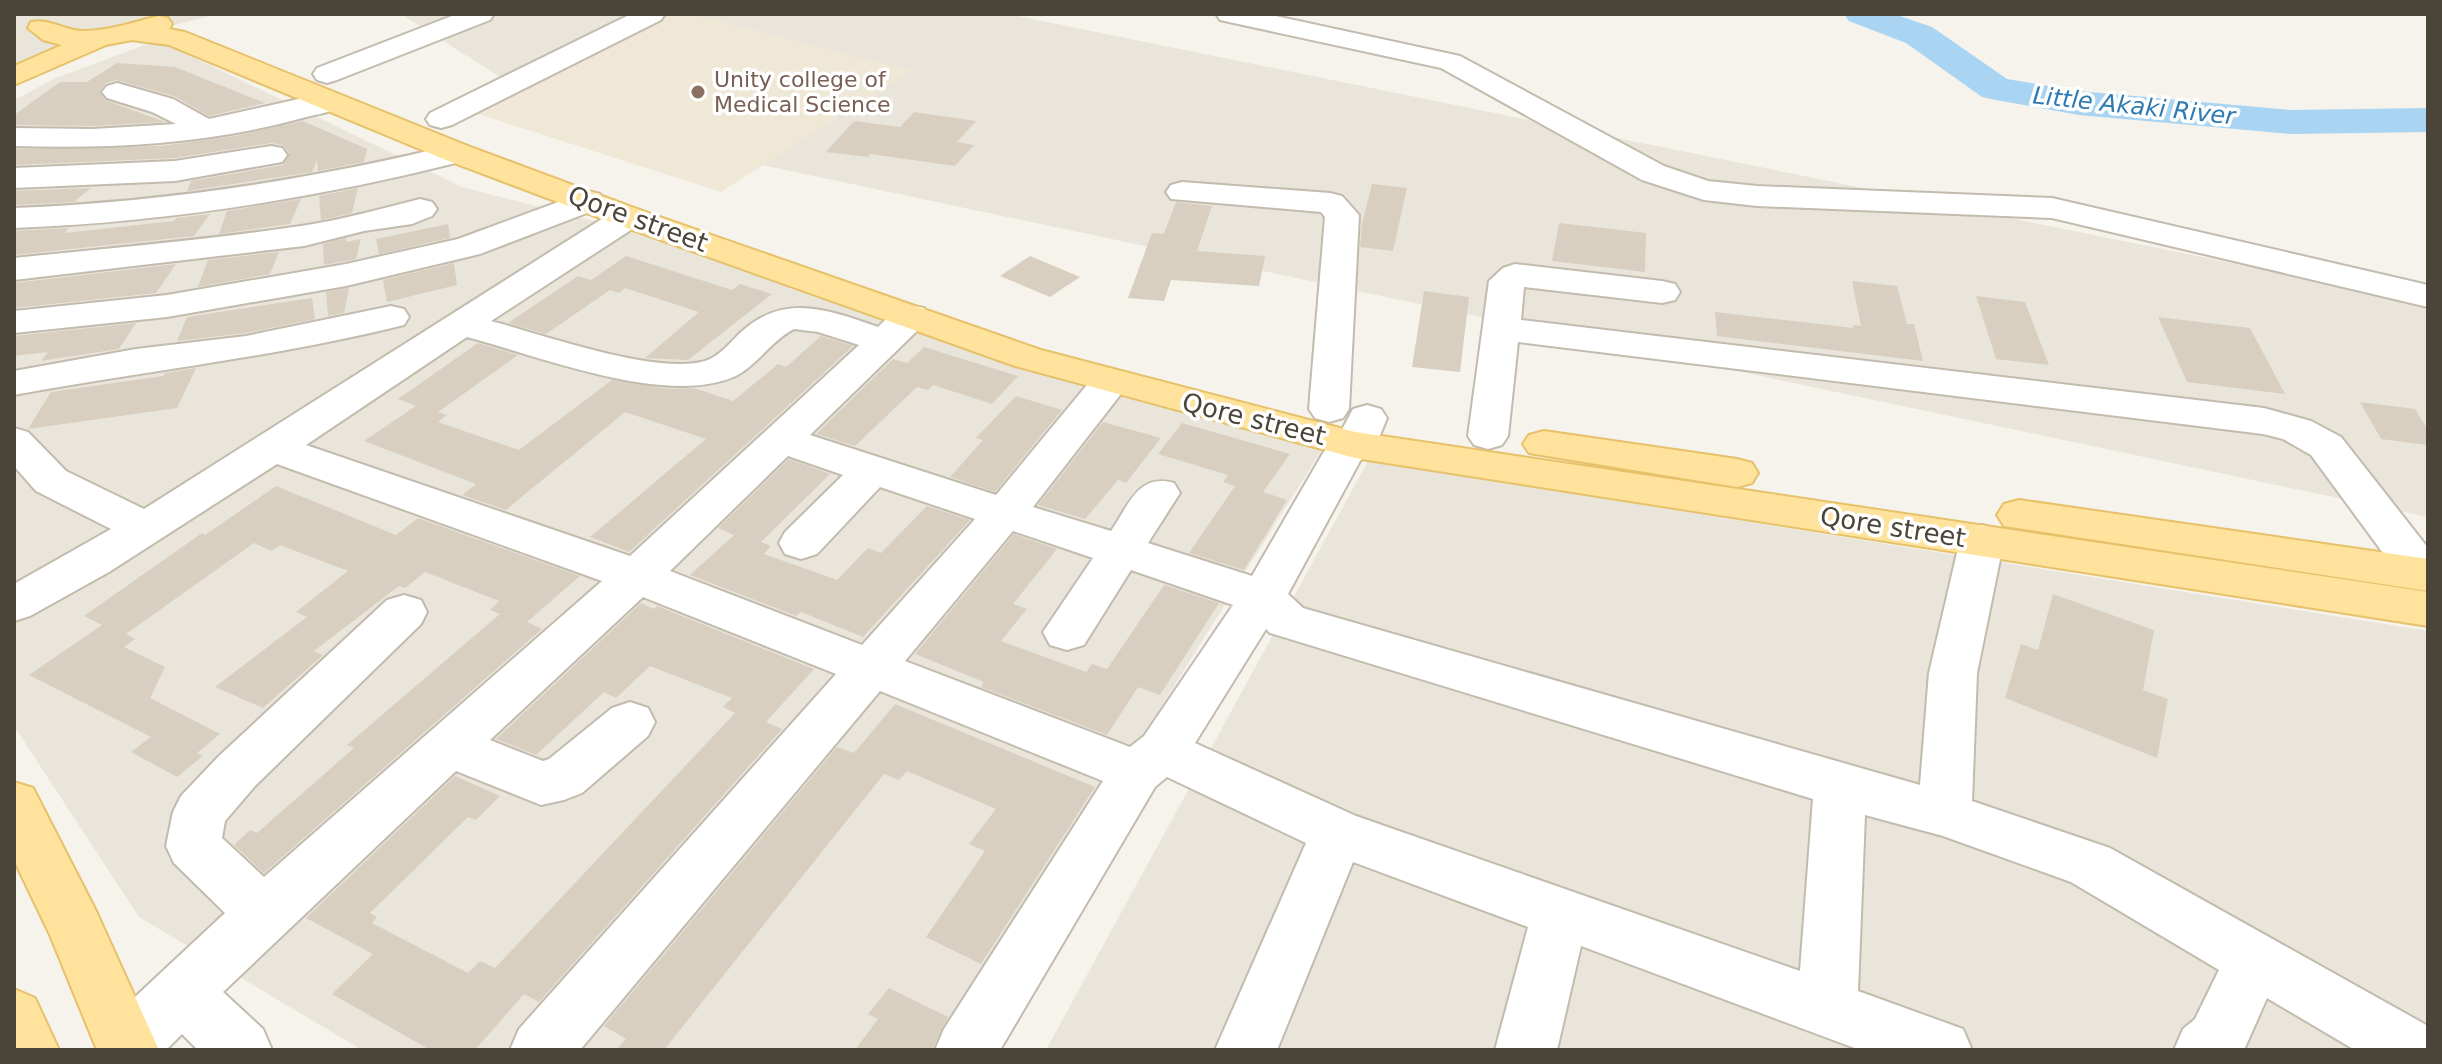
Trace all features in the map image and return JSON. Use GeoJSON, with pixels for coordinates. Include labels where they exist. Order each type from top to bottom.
{"type":"FeatureCollection","features":[{"type":"Feature","properties":{"kind":"main road"},"geometry":{"type":"LineString","coordinates":[[14,76],[183,14]]}},
{"type":"Feature","properties":{"kind":"main road","name":"Qore street"},"geometry":{"type":"LineString","coordinates":[[203,14],[328,88]]}},
{"type":"Feature","properties":{"kind":"main road"},"geometry":{"type":"LineString","coordinates":[[14,51],[44,21],[48,34],[63,37],[119,35]]}},
{"type":"Feature","properties":{"kind":"main road","name":"Qore street"},"geometry":{"type":"LineString","coordinates":[[119,35],[175,38],[328,88],[449,136],[588,201],[897,328],[1028,358],[1110,382],[1982,540],[2427,586]]}},
{"type":"Feature","properties":{"kind":"main road","name":"Qore street"},"geometry":{"type":"LineString","coordinates":[[449,136],[694,214],[987,316],[1351,424],[1488,436],[2427,586]]}},
{"type":"Feature","properties":{"kind":"main road"},"geometry":{"type":"LineString","coordinates":[[14,804],[76,929],[128,1048]]}},
{"type":"Feature","properties":{"kind":"main road"},"geometry":{"type":"LineString","coordinates":[[14,1018],[28,1050]]}},
{"type":"Feature","properties":{"kind":"street"},"geometry":{"type":"LineString","coordinates":[[14,137],[144,134],[203,129],[293,113],[328,88],[481,14]]}},
{"type":"Feature","properties":{"kind":"street"},"geometry":{"type":"LineString","coordinates":[[14,269],[304,236],[371,199],[449,136],[652,14]]}},
{"type":"Feature","properties":{"kind":"street"},"geometry":{"type":"LineString","coordinates":[[1229,14],[1450,62],[1653,173],[1704,190],[1772,197],[2052,208],[2428,296]]}},
{"type":"Feature","properties":{"kind":"street"},"geometry":{"type":"LineString","coordinates":[[117,92],[155,101],[185,114],[203,129]]}},
{"type":"Feature","properties":{"kind":"street"},"geometry":{"type":"LineString","coordinates":[[14,178],[186,170],[271,155]]}},
{"type":"Feature","properties":{"kind":"street"},"geometry":{"type":"LineString","coordinates":[[155,211],[186,170]]}},
{"type":"Feature","properties":{"kind":"street"},"geometry":{"type":"LineString","coordinates":[[966,1050],[1149,762],[1263,597],[1344,453],[1351,424],[1342,215],[1330,203],[1182,192]]}},
{"type":"Feature","properties":{"kind":"street"},"geometry":{"type":"LineString","coordinates":[[371,199],[384,221],[420,209],[512,231]]}},
{"type":"Feature","properties":{"kind":"street"},"geometry":{"type":"LineString","coordinates":[[14,218],[155,211],[215,204],[371,199]]}},
{"type":"Feature","properties":{"kind":"street"},"geometry":{"type":"LineString","coordinates":[[14,322],[167,306],[297,284],[468,247],[588,201]]}},
{"type":"Feature","properties":{"kind":"street"},"geometry":{"type":"LineString","coordinates":[[14,604],[66,578],[147,528],[628,217]]}},
{"type":"Feature","properties":{"kind":"street"},"geometry":{"type":"LineString","coordinates":[[297,284],[304,236]]}},
{"type":"Feature","properties":{"kind":"street"},"geometry":{"type":"LineString","coordinates":[[1488,436],[1507,281],[1515,275],[1662,292]]}},
{"type":"Feature","properties":{"kind":"street"},"geometry":{"type":"LineString","coordinates":[[136,361],[167,306]]}},
{"type":"Feature","properties":{"kind":"street"},"geometry":{"type":"LineString","coordinates":[[14,383],[136,361],[246,347],[391,317]]}},
{"type":"Feature","properties":{"kind":"street"},"geometry":{"type":"LineString","coordinates":[[459,324],[648,374],[678,375],[721,368],[775,325],[788,319],[897,328]]}},
{"type":"Feature","properties":{"kind":"street"},"geometry":{"type":"LineString","coordinates":[[128,1048],[180,992],[264,913],[637,576],[897,328]]}},
{"type":"Feature","properties":{"kind":"street"},"geometry":{"type":"LineString","coordinates":[[1499,329],[2248,419],[2297,430],[2326,446],[2427,586]]}},
{"type":"Feature","properties":{"kind":"street"},"geometry":{"type":"LineString","coordinates":[[541,1050],[1003,515],[1110,382]]}},
{"type":"Feature","properties":{"kind":"street"},"geometry":{"type":"LineString","coordinates":[[781,440],[1003,515],[1263,597],[1287,621],[1840,786],[1945,814],[2090,865],[2412,1050]]}},
{"type":"Feature","properties":{"kind":"street"},"geometry":{"type":"LineString","coordinates":[[14,441],[51,481],[147,528]]}},
{"type":"Feature","properties":{"kind":"street"},"geometry":{"type":"LineString","coordinates":[[273,448],[637,576],[871,666],[1149,762],[1941,1050]]}},
{"type":"Feature","properties":{"kind":"street"},"geometry":{"type":"LineString","coordinates":[[801,543],[873,469]]}},
{"type":"Feature","properties":{"kind":"street"},"geometry":{"type":"LineString","coordinates":[[1067,632],[1159,493]]}},
{"type":"Feature","properties":{"kind":"street"},"geometry":{"type":"LineString","coordinates":[[1945,814],[1953,673],[1982,540]]}},
{"type":"Feature","properties":{"kind":"street"},"geometry":{"type":"LineString","coordinates":[[264,913],[193,846],[200,812],[237,771],[404,612]]}},
{"type":"Feature","properties":{"kind":"street"},"geometry":{"type":"LineString","coordinates":[[451,746],[541,783],[564,778],[630,722]]}},
{"type":"Feature","properties":{"kind":"street"},"geometry":{"type":"LineString","coordinates":[[1827,1009],[1840,786]]}},
{"type":"Feature","properties":{"kind":"street"},"geometry":{"type":"LineString","coordinates":[[1246,1050],[1338,833]]}},
{"type":"Feature","properties":{"kind":"street"},"geometry":{"type":"LineString","coordinates":[[1526,1050],[1560,913]]}},
{"type":"Feature","properties":{"kind":"street"},"geometry":{"type":"LineString","coordinates":[[2205,1050],[2217,1040],[2255,959]]}},
{"type":"Feature","properties":{"kind":"street"},"geometry":{"type":"LineString","coordinates":[[180,992],[241,1050]]}},
{"type":"Feature","properties":{"kind":"shaded area"},"geometry":{"type":"Polygon","coordinates":[[[14,14],[217,14],[14,66],[14,14]]]}},
{"type":"Feature","properties":{"kind":"shaded area"},"geometry":{"type":"Polygon","coordinates":[[[401,14],[1008,14],[2428,303],[2428,517],[577,126],[401,14]]]}},
{"type":"Feature","properties":{"kind":"shaded area","name":"Unity college of Medical Science"},"geometry":{"type":"Polygon","coordinates":[[[673,14],[694,14],[911,71],[721,192],[475,113],[673,14]]]}},
{"type":"Feature","properties":{"kind":"shaded area"},"geometry":{"type":"Polygon","coordinates":[[[158,40],[462,187],[714,252],[1322,449],[947,1050],[362,1050],[139,917],[14,726],[14,100],[56,78],[158,40]]]}},
{"type":"Feature","properties":{"kind":"shaded area"},"geometry":{"type":"Polygon","coordinates":[[[1368,461],[2428,631],[2428,1050],[1046,1050],[1368,461]]]}},
{"type":"Feature","properties":{"kind":"building"},"geometry":{"type":"Polygon","coordinates":[[[117,63],[175,67],[265,103],[209,116],[174,96],[116,80],[106,83],[100,90],[105,100],[165,122],[93,126],[14,125],[14,115],[60,82],[87,82],[117,63]]]}},
{"type":"Feature","properties":{"kind":"building"},"geometry":{"type":"Polygon","coordinates":[[[914,112],[976,121],[957,142],[974,145],[955,166],[870,154],[868,157],[826,152],[854,121],[900,127],[914,112]]]}},
{"type":"Feature","properties":{"kind":"building"},"geometry":{"type":"Polygon","coordinates":[[[303,121],[367,149],[364,162],[318,171],[317,160],[312,172],[187,191],[191,181],[283,165],[289,153],[283,145],[271,143],[175,158],[14,165],[14,149],[161,146],[235,136],[303,121]]]}},
{"type":"Feature","properties":{"kind":"building"},"geometry":{"type":"Polygon","coordinates":[[[1372,184],[1407,188],[1393,251],[1360,247],[1372,184]]]}},
{"type":"Feature","properties":{"kind":"building"},"geometry":{"type":"Polygon","coordinates":[[[91,188],[74,202],[14,205],[14,191],[91,188]]]}},
{"type":"Feature","properties":{"kind":"building"},"geometry":{"type":"Polygon","coordinates":[[[358,188],[352,213],[321,220],[319,196],[358,188]]]}},
{"type":"Feature","properties":{"kind":"building"},"geometry":{"type":"Polygon","coordinates":[[[301,199],[290,224],[219,234],[227,211],[301,199]]]}},
{"type":"Feature","properties":{"kind":"building"},"geometry":{"type":"Polygon","coordinates":[[[1176,202],[1212,206],[1197,251],[1265,256],[1259,286],[1171,280],[1164,301],[1128,298],[1152,233],[1164,234],[1176,202]]]}},
{"type":"Feature","properties":{"kind":"building"},"geometry":{"type":"Polygon","coordinates":[[[210,214],[194,236],[14,255],[14,231],[69,228],[64,233],[210,214]]]}},
{"type":"Feature","properties":{"kind":"building"},"geometry":{"type":"Polygon","coordinates":[[[1559,223],[1646,233],[1645,272],[1552,261],[1559,223]]]}},
{"type":"Feature","properties":{"kind":"building"},"geometry":{"type":"Polygon","coordinates":[[[448,224],[450,238],[379,254],[376,239],[448,224]]]}},
{"type":"Feature","properties":{"kind":"building"},"geometry":{"type":"Polygon","coordinates":[[[346,238],[346,242],[361,239],[356,259],[324,265],[323,244],[346,238]]]}},
{"type":"Feature","properties":{"kind":"building"},"geometry":{"type":"Polygon","coordinates":[[[279,252],[270,274],[198,287],[208,260],[279,252]]]}},
{"type":"Feature","properties":{"kind":"building"},"geometry":{"type":"Polygon","coordinates":[[[626,256],[732,290],[740,284],[772,294],[688,360],[645,358],[699,312],[625,288],[619,293],[610,290],[546,334],[508,323],[578,276],[591,280],[626,256]]]}},
{"type":"Feature","properties":{"kind":"building"},"geometry":{"type":"Polygon","coordinates":[[[1030,256],[1080,277],[1050,297],[1000,276],[1030,256]]]}},
{"type":"Feature","properties":{"kind":"building"},"geometry":{"type":"Polygon","coordinates":[[[454,263],[457,285],[387,302],[383,280],[454,263]]]}},
{"type":"Feature","properties":{"kind":"building"},"geometry":{"type":"Polygon","coordinates":[[[176,264],[156,293],[14,308],[14,283],[176,264]]]}},
{"type":"Feature","properties":{"kind":"building"},"geometry":{"type":"Polygon","coordinates":[[[1852,281],[1897,286],[1907,324],[1914,324],[1923,361],[1717,336],[1715,312],[1853,328],[1853,325],[1861,326],[1852,281]]]}},
{"type":"Feature","properties":{"kind":"building"},"geometry":{"type":"Polygon","coordinates":[[[349,288],[344,313],[328,316],[326,292],[349,288]]]}},
{"type":"Feature","properties":{"kind":"building"},"geometry":{"type":"Polygon","coordinates":[[[1424,291],[1469,297],[1460,372],[1412,367],[1424,291]]]}},
{"type":"Feature","properties":{"kind":"building"},"geometry":{"type":"Polygon","coordinates":[[[1976,296],[2025,302],[2049,365],[1996,359],[1976,296]]]}},
{"type":"Feature","properties":{"kind":"building"},"geometry":{"type":"Polygon","coordinates":[[[312,298],[315,319],[246,333],[177,341],[187,317],[312,298]]]}},
{"type":"Feature","properties":{"kind":"building"},"geometry":{"type":"Polygon","coordinates":[[[2158,317],[2250,328],[2285,394],[2187,382],[2158,317]]]}},
{"type":"Feature","properties":{"kind":"building"},"geometry":{"type":"Polygon","coordinates":[[[136,323],[119,349],[41,361],[48,352],[14,356],[14,336],[136,323]]]}},
{"type":"Feature","properties":{"kind":"building"},"geometry":{"type":"Polygon","coordinates":[[[821,336],[853,346],[629,552],[590,537],[706,439],[625,412],[506,510],[462,495],[476,484],[364,441],[416,406],[398,399],[478,343],[518,355],[438,412],[447,415],[438,422],[519,450],[612,380],[670,389],[694,388],[733,401],[778,364],[786,367],[821,336]]]}},
{"type":"Feature","properties":{"kind":"building"},"geometry":{"type":"Polygon","coordinates":[[[924,347],[1018,376],[992,404],[933,385],[928,390],[917,387],[855,446],[816,434],[893,359],[907,363],[924,347]]]}},
{"type":"Feature","properties":{"kind":"building"},"geometry":{"type":"Polygon","coordinates":[[[196,368],[177,408],[28,429],[51,392],[163,376],[165,373],[196,368]]]}},
{"type":"Feature","properties":{"kind":"building"},"geometry":{"type":"Polygon","coordinates":[[[1016,396],[1062,410],[995,492],[950,477],[983,440],[976,438],[1016,396]]]}},
{"type":"Feature","properties":{"kind":"building"},"geometry":{"type":"Polygon","coordinates":[[[2360,402],[2415,409],[2428,430],[2428,445],[2381,439],[2360,402]]]}},
{"type":"Feature","properties":{"kind":"building"},"geometry":{"type":"Polygon","coordinates":[[[1103,422],[1161,438],[1126,483],[1118,480],[1085,519],[1038,505],[1103,422]]]}},
{"type":"Feature","properties":{"kind":"building"},"geometry":{"type":"Polygon","coordinates":[[[1182,423],[1290,454],[1263,492],[1287,500],[1244,570],[1189,553],[1235,486],[1223,482],[1228,475],[1158,454],[1182,423]]]}},
{"type":"Feature","properties":{"kind":"building"},"geometry":{"type":"Polygon","coordinates":[[[789,459],[830,474],[761,542],[771,546],[764,554],[837,580],[868,548],[881,553],[927,506],[970,520],[863,637],[801,612],[796,616],[690,575],[734,535],[718,528],[789,459]]]}},
{"type":"Feature","properties":{"kind":"building"},"geometry":{"type":"Polygon","coordinates":[[[276,486],[396,535],[418,518],[580,576],[527,622],[542,629],[264,873],[234,845],[250,830],[257,833],[354,748],[347,745],[500,614],[490,610],[499,601],[425,572],[405,588],[399,586],[314,651],[323,655],[263,708],[215,687],[307,617],[296,612],[348,571],[280,545],[271,551],[254,543],[126,634],[135,639],[124,647],[165,667],[150,698],[220,734],[197,753],[203,756],[177,777],[131,752],[151,737],[29,675],[102,625],[84,616],[202,533],[205,535],[276,486]]]}},
{"type":"Feature","properties":{"kind":"building"},"geometry":{"type":"Polygon","coordinates":[[[1014,534],[1057,549],[1013,604],[1027,609],[1001,641],[1086,672],[1092,664],[1107,669],[1164,585],[1219,603],[1160,695],[1138,687],[1107,735],[981,687],[984,682],[915,654],[1014,534]]]}},
{"type":"Feature","properties":{"kind":"building"},"geometry":{"type":"Polygon","coordinates":[[[2053,594],[2154,630],[2143,690],[2168,699],[2157,758],[2005,698],[2021,644],[2038,650],[2053,594]]]}},
{"type":"Feature","properties":{"kind":"building"},"geometry":{"type":"Polygon","coordinates":[[[641,603],[654,609],[657,606],[814,669],[766,722],[782,729],[539,1002],[524,994],[475,1050],[430,1050],[332,994],[373,954],[306,918],[455,776],[500,796],[476,820],[468,817],[370,913],[377,917],[372,923],[468,973],[480,961],[495,968],[735,713],[723,707],[732,698],[650,666],[616,698],[604,692],[536,755],[496,739],[641,603]]]}},
{"type":"Feature","properties":{"kind":"building"},"geometry":{"type":"Polygon","coordinates":[[[895,704],[1095,787],[981,964],[926,937],[985,851],[969,844],[996,809],[907,771],[899,780],[884,774],[664,1050],[616,1050],[626,1039],[604,1026],[837,747],[854,753],[895,704]]]}},
{"type":"Feature","properties":{"kind":"building"},"geometry":{"type":"Polygon","coordinates":[[[889,988],[948,1017],[932,1050],[855,1050],[878,1019],[868,1014],[889,988]]]}},
{"type":"Feature","properties":{"kind":"waterway","name":"Little Akaki River"},"geometry":{"type":"LineString","coordinates":[[1861,14],[1919,35],[1996,89],[2079,103],[2292,122],[2428,120]]}},
{"type":"Feature","properties":{"kind":"place","name":"Unity college of Medical Science"},"geometry":{"type":"Point","coordinates":[698,92]}}]}
